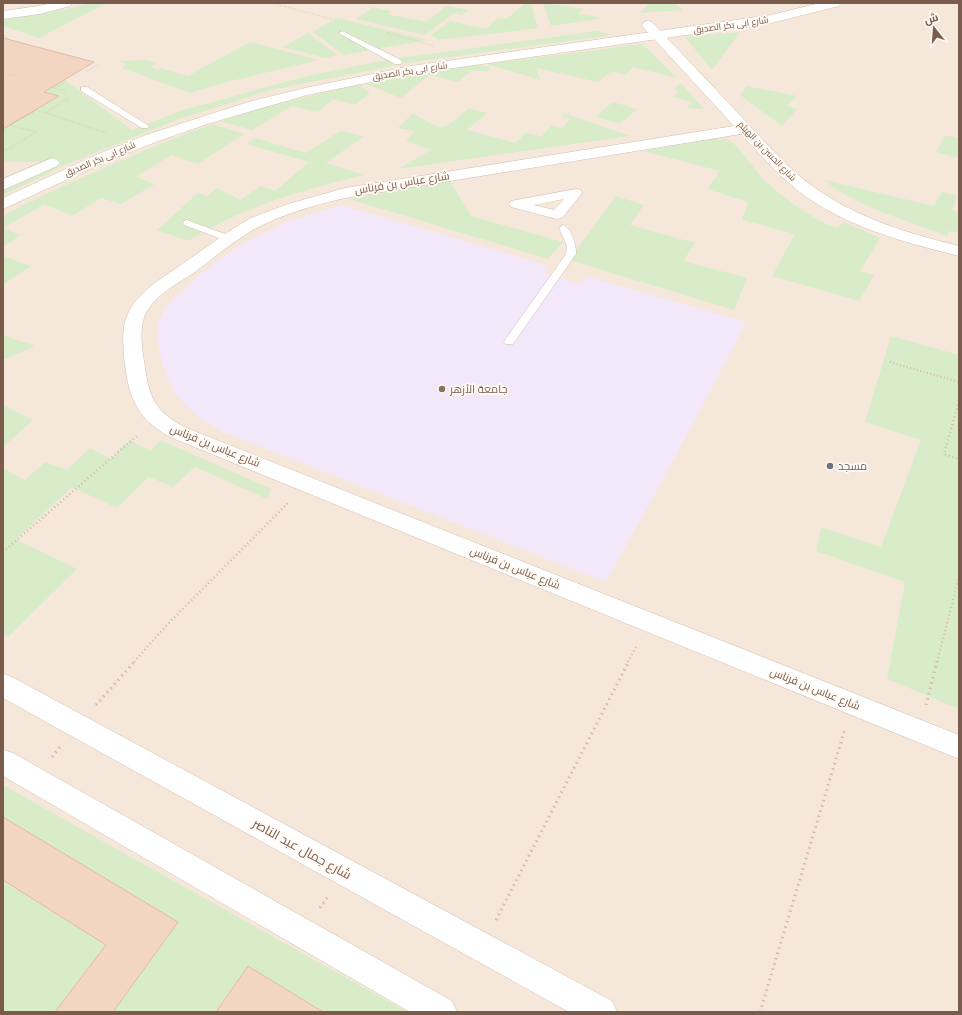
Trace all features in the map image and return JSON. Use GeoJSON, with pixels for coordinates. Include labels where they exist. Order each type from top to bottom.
{"type":"FeatureCollection","features":[{"type":"Feature","properties":{"kind":"main road"},"geometry":{"type":"LineString","coordinates":[[3,15],[34,11],[66,3]]}},
{"type":"Feature","properties":{"kind":"main road","name":"شارع ابى بكر الصديق"},"geometry":{"type":"LineString","coordinates":[[223,101],[312,78],[398,62],[653,30],[771,19],[835,3]]}},
{"type":"Feature","properties":{"kind":"main road","name":"شارع ابى بكر الصديق"},"geometry":{"type":"LineString","coordinates":[[3,204],[47,181],[133,144],[213,116],[292,94],[358,79],[653,30],[767,6]]}},
{"type":"Feature","properties":{"kind":"main road","name":"شارع الحسن بن الهيثم"},"geometry":{"type":"LineString","coordinates":[[653,30],[783,170],[814,194],[833,206],[880,227],[907,237],[959,251]]}},
{"type":"Feature","properties":{"kind":"main road","name":"شارع ابى بكر الصديق"},"geometry":{"type":"LineString","coordinates":[[117,137],[151,124]]}},
{"type":"Feature","properties":{"kind":"main road","name":"شارع عباس بن فرناس"},"geometry":{"type":"LineString","coordinates":[[745,129],[345,193],[286,210],[244,229],[155,292],[138,312],[132,331],[136,383],[140,397],[148,410],[172,430],[959,747]]}},
{"type":"Feature","properties":{"kind":"main road","name":"شارع ابى بكر الصديق"},"geometry":{"type":"LineString","coordinates":[[3,186],[64,158]]}},
{"type":"Feature","properties":{"kind":"main road","name":"شارع جمال عبد الناصر"},"geometry":{"type":"LineString","coordinates":[[3,685],[602,1012]]}},
{"type":"Feature","properties":{"kind":"main road"},"geometry":{"type":"LineString","coordinates":[[3,762],[441,1012]]}},
{"type":"Feature","properties":{"kind":"lane"},"geometry":{"type":"LineString","coordinates":[[342,34],[398,62]]}},
{"type":"Feature","properties":{"kind":"lane"},"geometry":{"type":"LineString","coordinates":[[84,89],[151,124]]}},
{"type":"Feature","properties":{"kind":"lane"},"geometry":{"type":"LineString","coordinates":[[187,223],[230,239]]}},
{"type":"Feature","properties":{"kind":"lane"},"geometry":{"type":"LineString","coordinates":[[509,342],[571,254],[572,246],[563,228]]}},
{"type":"Feature","properties":{"kind":"path"},"geometry":{"type":"LineString","coordinates":[[3,76],[18,74]]}},
{"type":"Feature","properties":{"kind":"path"},"geometry":{"type":"LineString","coordinates":[[46,112],[70,98]]}},
{"type":"Feature","properties":{"kind":"path"},"geometry":{"type":"LineString","coordinates":[[3,152],[36,132],[10,125],[37,110],[117,137]]}},
{"type":"Feature","properties":{"kind":"path"},"geometry":{"type":"LineString","coordinates":[[890,362],[959,382]]}},
{"type":"Feature","properties":{"kind":"path"},"geometry":{"type":"LineString","coordinates":[[959,400],[944,454],[959,459]]}},
{"type":"Feature","properties":{"kind":"path"},"geometry":{"type":"LineString","coordinates":[[3,552],[157,419]]}},
{"type":"Feature","properties":{"kind":"path"},"geometry":{"type":"LineString","coordinates":[[33,779],[77,726],[165,627],[307,484]]}},
{"type":"Feature","properties":{"kind":"path"},"geometry":{"type":"LineString","coordinates":[[919,731],[959,577]]}},
{"type":"Feature","properties":{"kind":"path"},"geometry":{"type":"LineString","coordinates":[[482,947],[649,622]]}},
{"type":"Feature","properties":{"kind":"path"},"geometry":{"type":"LineString","coordinates":[[760,1012],[853,704]]}},
{"type":"Feature","properties":{"kind":"path"},"geometry":{"type":"LineString","coordinates":[[304,934],[344,872]]}},
{"type":"Feature","properties":{"kind":"shaded area"},"geometry":{"type":"Polygon","coordinates":[[[3,3],[959,3],[959,1012],[3,1012],[3,3]]]}},
{"type":"Feature","properties":{"kind":"shaded area","name":"جامعة الأزهر"},"geometry":{"type":"Polygon","coordinates":[[[341,205],[549,266],[544,273],[581,284],[585,276],[746,322],[693,424],[606,582],[223,432],[197,416],[175,394],[166,374],[160,353],[157,332],[158,323],[166,306],[197,277],[247,241],[289,221],[341,205]]]}},
{"type":"Feature","properties":{"kind":"green space"},"geometry":{"type":"Polygon","coordinates":[[[90,3],[107,3],[39,38],[3,26],[3,20],[66,9],[90,3]]]}},
{"type":"Feature","properties":{"kind":"green space"},"geometry":{"type":"Polygon","coordinates":[[[526,3],[531,3],[538,28],[439,40],[431,35],[450,21],[486,29],[498,18],[506,19],[526,3]]]}},
{"type":"Feature","properties":{"kind":"green space"},"geometry":{"type":"Polygon","coordinates":[[[543,3],[583,9],[578,14],[604,18],[551,26],[543,3]]]}},
{"type":"Feature","properties":{"kind":"green space"},"geometry":{"type":"Polygon","coordinates":[[[650,3],[674,3],[683,10],[640,13],[650,3]]]}},
{"type":"Feature","properties":{"kind":"green space"},"geometry":{"type":"Polygon","coordinates":[[[446,6],[469,10],[461,15],[454,13],[425,35],[356,19],[373,7],[391,11],[387,14],[426,22],[446,6]]]}},
{"type":"Feature","properties":{"kind":"green space"},"geometry":{"type":"Polygon","coordinates":[[[338,18],[427,40],[344,55],[313,32],[338,18]]]}},
{"type":"Feature","properties":{"kind":"green space"},"geometry":{"type":"Polygon","coordinates":[[[597,31],[612,35],[406,63],[271,90],[179,119],[68,164],[3,195],[3,187],[55,162],[3,162],[3,34],[132,130],[180,111],[303,77],[386,60],[597,31]]]}},
{"type":"Feature","properties":{"kind":"green space"},"geometry":{"type":"Polygon","coordinates":[[[740,32],[712,70],[685,37],[740,32]]]}},
{"type":"Feature","properties":{"kind":"green space"},"geometry":{"type":"Polygon","coordinates":[[[308,33],[337,55],[325,58],[283,47],[308,33]]]}},
{"type":"Feature","properties":{"kind":"green space"},"geometry":{"type":"Polygon","coordinates":[[[250,42],[318,60],[223,83],[190,93],[122,68],[126,65],[120,61],[145,60],[156,63],[150,67],[158,70],[161,68],[188,76],[250,42]]]}},
{"type":"Feature","properties":{"kind":"green space"},"geometry":{"type":"Polygon","coordinates":[[[642,44],[677,78],[633,67],[625,75],[612,71],[598,82],[536,68],[540,80],[487,64],[642,44]]]}},
{"type":"Feature","properties":{"kind":"green space"},"geometry":{"type":"Polygon","coordinates":[[[478,64],[490,68],[487,72],[473,70],[458,82],[429,75],[401,98],[366,84],[422,72],[478,64]]]}},
{"type":"Feature","properties":{"kind":"green space"},"geometry":{"type":"Polygon","coordinates":[[[681,83],[704,109],[686,108],[692,102],[673,97],[679,91],[674,89],[681,83]]]}},
{"type":"Feature","properties":{"kind":"green space"},"geometry":{"type":"Polygon","coordinates":[[[359,84],[370,93],[355,105],[333,99],[318,112],[292,106],[252,130],[220,121],[265,107],[359,84]]]}},
{"type":"Feature","properties":{"kind":"green space"},"geometry":{"type":"Polygon","coordinates":[[[747,86],[797,96],[787,106],[797,109],[782,126],[740,95],[747,86]]]}},
{"type":"Feature","properties":{"kind":"green space"},"geometry":{"type":"Polygon","coordinates":[[[613,102],[637,109],[620,124],[595,117],[613,102]]]}},
{"type":"Feature","properties":{"kind":"green space"},"geometry":{"type":"Polygon","coordinates":[[[469,108],[487,113],[467,130],[516,143],[526,132],[541,137],[552,125],[562,128],[570,119],[562,117],[564,113],[630,136],[398,169],[431,150],[406,141],[415,131],[398,128],[413,113],[431,124],[442,127],[453,122],[469,108]]]}},
{"type":"Feature","properties":{"kind":"green space"},"geometry":{"type":"Polygon","coordinates":[[[213,124],[244,134],[198,164],[171,155],[136,177],[155,184],[121,204],[101,198],[72,216],[44,204],[4,228],[21,235],[3,247],[3,216],[88,175],[164,142],[213,124]]]}},
{"type":"Feature","properties":{"kind":"green space"},"geometry":{"type":"Polygon","coordinates":[[[340,131],[364,136],[326,163],[364,175],[273,201],[230,218],[188,241],[157,230],[198,193],[207,196],[217,188],[240,200],[260,186],[275,191],[309,162],[246,144],[255,138],[306,153],[340,131]]]}},
{"type":"Feature","properties":{"kind":"green space"},"geometry":{"type":"Polygon","coordinates":[[[945,135],[959,138],[959,158],[936,152],[945,135]]]}},
{"type":"Feature","properties":{"kind":"green space"},"geometry":{"type":"Polygon","coordinates":[[[716,138],[726,139],[737,147],[765,181],[808,214],[837,228],[844,222],[880,238],[860,271],[874,275],[859,301],[772,276],[795,234],[742,220],[748,202],[707,189],[720,171],[643,151],[716,138]]]}},
{"type":"Feature","properties":{"kind":"green space"},"geometry":{"type":"Polygon","coordinates":[[[824,180],[934,206],[942,192],[957,195],[952,210],[959,212],[959,233],[949,231],[947,236],[867,206],[838,190],[824,180]]]}},
{"type":"Feature","properties":{"kind":"green space"},"geometry":{"type":"Polygon","coordinates":[[[450,181],[471,216],[563,242],[548,259],[349,199],[450,181]]]}},
{"type":"Feature","properties":{"kind":"green space"},"geometry":{"type":"Polygon","coordinates":[[[616,196],[644,205],[630,225],[695,243],[683,261],[747,278],[734,310],[569,260],[616,196]]]}},
{"type":"Feature","properties":{"kind":"green space"},"geometry":{"type":"Polygon","coordinates":[[[3,256],[31,266],[3,285],[3,256]]]}},
{"type":"Feature","properties":{"kind":"green space"},"geometry":{"type":"Polygon","coordinates":[[[3,335],[35,346],[3,360],[3,335]]]}},
{"type":"Feature","properties":{"kind":"green space"},"geometry":{"type":"Polygon","coordinates":[[[891,336],[959,355],[959,709],[887,679],[905,582],[816,551],[821,527],[881,547],[921,440],[865,422],[891,336]]]}},
{"type":"Feature","properties":{"kind":"green space"},"geometry":{"type":"Polygon","coordinates":[[[3,405],[33,420],[5,445],[3,444],[3,405]]]}},
{"type":"Feature","properties":{"kind":"green space"},"geometry":{"type":"Polygon","coordinates":[[[129,440],[151,451],[160,440],[272,489],[267,499],[195,467],[173,487],[149,477],[117,508],[72,487],[16,539],[77,569],[8,637],[3,634],[3,471],[5,469],[25,480],[45,462],[67,470],[90,448],[111,459],[129,440]]]}},
{"type":"Feature","properties":{"kind":"green space"},"geometry":{"type":"Polygon","coordinates":[[[3,785],[407,1012],[3,1012],[3,785]]]}},
{"type":"Feature","properties":{"kind":"building"},"geometry":{"type":"Polygon","coordinates":[[[3,38],[94,62],[44,92],[59,96],[3,129],[3,38]]]}},
{"type":"Feature","properties":{"kind":"building"},"geometry":{"type":"Polygon","coordinates":[[[3,817],[178,922],[113,1012],[55,1012],[106,945],[3,880],[3,817]]]}},
{"type":"Feature","properties":{"kind":"building"},"geometry":{"type":"Polygon","coordinates":[[[248,966],[323,1012],[216,1012],[248,966]]]}},
{"type":"Feature","properties":{"kind":"place","name":"جامعة الأزهر"},"geometry":{"type":"Point","coordinates":[442,389]}},
{"type":"Feature","properties":{"kind":"place","name":"مسجد"},"geometry":{"type":"Point","coordinates":[830,466]}}]}
